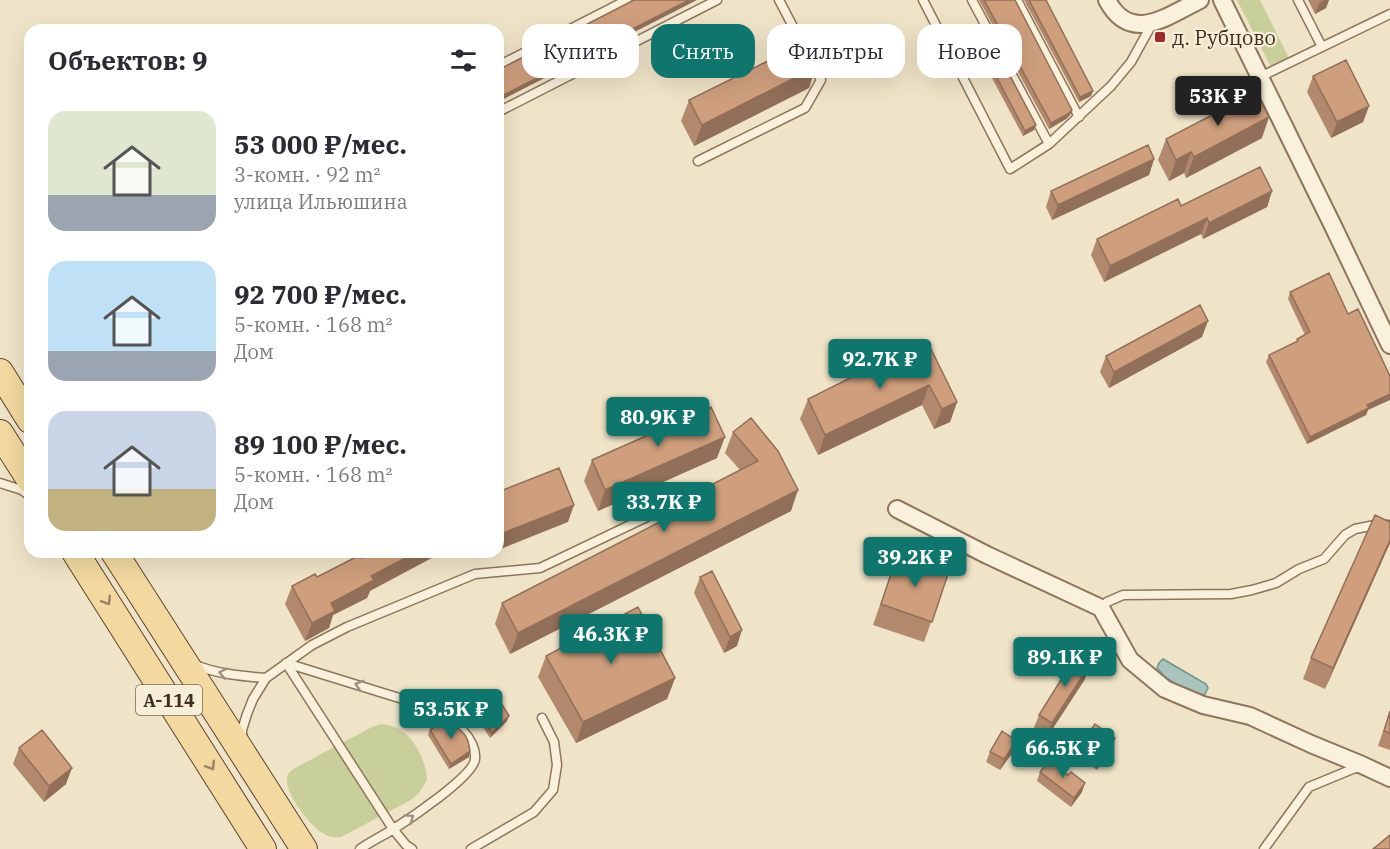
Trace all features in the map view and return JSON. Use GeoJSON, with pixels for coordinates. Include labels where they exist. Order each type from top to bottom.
{"type":"FeatureCollection","features":[{"type":"Feature","properties":{"kind":"main road"},"geometry":{"type":"LineString","coordinates":[[0,372],[24,410]]}},
{"type":"Feature","properties":{"kind":"main road"},"geometry":{"type":"LineString","coordinates":[[0,433],[24,471]]}},
{"type":"Feature","properties":{"kind":"main road","name":"А-114"},"geometry":{"type":"LineString","coordinates":[[79,558],[263,849]]}},
{"type":"Feature","properties":{"kind":"main road","name":"А-114"},"geometry":{"type":"LineString","coordinates":[[118,558],[304,849]]}},
{"type":"Feature","properties":{"kind":"street"},"geometry":{"type":"LineString","coordinates":[[1107,0],[1122,20],[1137,25],[1152,24],[1200,0]]}},
{"type":"Feature","properties":{"kind":"street"},"geometry":{"type":"LineString","coordinates":[[1222,0],[1390,345]]}},
{"type":"Feature","properties":{"kind":"street"},"geometry":{"type":"LineString","coordinates":[[897,509],[1101,609],[1130,660],[1165,689],[1203,705],[1250,716],[1390,778]]}},
{"type":"Feature","properties":{"kind":"lane"},"geometry":{"type":"LineString","coordinates":[[504,63],[627,0]]}},
{"type":"Feature","properties":{"kind":"lane"},"geometry":{"type":"LineString","coordinates":[[504,109],[717,0]]}},
{"type":"Feature","properties":{"kind":"lane"},"geometry":{"type":"LineString","coordinates":[[698,161],[805,108],[821,80],[779,0]]}},
{"type":"Feature","properties":{"kind":"lane"},"geometry":{"type":"LineString","coordinates":[[923,0],[1010,169],[1049,144],[1111,86],[1131,62],[1152,24]]}},
{"type":"Feature","properties":{"kind":"lane"},"geometry":{"type":"LineString","coordinates":[[972,0],[1049,144]]}},
{"type":"Feature","properties":{"kind":"lane"},"geometry":{"type":"LineString","coordinates":[[1017,0],[1079,117]]}},
{"type":"Feature","properties":{"kind":"lane"},"geometry":{"type":"LineString","coordinates":[[1298,0],[1322,47]]}},
{"type":"Feature","properties":{"kind":"lane"},"geometry":{"type":"LineString","coordinates":[[1260,77],[1390,14]]}},
{"type":"Feature","properties":{"kind":"lane"},"geometry":{"type":"LineString","coordinates":[[0,483],[24,492]]}},
{"type":"Feature","properties":{"kind":"lane"},"geometry":{"type":"LineString","coordinates":[[243,753],[242,730],[253,699],[266,678],[312,645],[347,627],[475,574],[540,568],[699,492]]}},
{"type":"Feature","properties":{"kind":"lane"},"geometry":{"type":"LineString","coordinates":[[1101,609],[1107,602],[1123,595],[1231,594],[1252,590],[1276,583],[1299,569],[1324,559],[1345,535],[1355,529],[1390,525]]}},
{"type":"Feature","properties":{"kind":"lane"},"geometry":{"type":"LineString","coordinates":[[183,660],[215,672],[266,678]]}},
{"type":"Feature","properties":{"kind":"lane"},"geometry":{"type":"LineString","coordinates":[[286,663],[438,710],[461,727],[474,752],[476,760],[463,778],[393,830],[360,849]]}},
{"type":"Feature","properties":{"kind":"lane"},"geometry":{"type":"LineString","coordinates":[[286,663],[393,830],[412,849]]}},
{"type":"Feature","properties":{"kind":"lane"},"geometry":{"type":"LineString","coordinates":[[471,849],[534,812],[553,790],[557,765],[554,742],[542,718]]}},
{"type":"Feature","properties":{"kind":"lane"},"geometry":{"type":"LineString","coordinates":[[1264,849],[1309,787],[1362,765]]}},
{"type":"Feature","properties":{"kind":"green space"},"geometry":{"type":"Polygon","coordinates":[[[1237,0],[1260,0],[1290,60],[1272,69],[1237,0]]]}},
{"type":"Feature","properties":{"kind":"green space"},"geometry":{"type":"Polygon","coordinates":[[[381,724],[398,729],[411,739],[425,766],[427,780],[419,793],[411,800],[341,837],[325,835],[310,822],[296,804],[288,786],[288,775],[295,768],[381,724]]]}},
{"type":"Feature","properties":{"kind":"water"},"geometry":{"type":"Polygon","coordinates":[[[1163,659],[1206,684],[1208,688],[1205,694],[1194,696],[1164,676],[1157,668],[1163,659]]]}},
{"type":"Feature","properties":{"kind":"building"},"geometry":{"type":"Polygon","coordinates":[[[634,0],[689,0],[639,26],[587,24],[634,0]]]}},
{"type":"Feature","properties":{"kind":"building"},"geometry":{"type":"Polygon","coordinates":[[[984,0],[1015,0],[1072,110],[1068,114],[1051,123],[1022,70],[1022,24],[997,24],[984,0]]]}},
{"type":"Feature","properties":{"kind":"building"},"geometry":{"type":"Polygon","coordinates":[[[1029,0],[1046,0],[1093,91],[1080,97],[1029,0]]]}},
{"type":"Feature","properties":{"kind":"building"},"geometry":{"type":"Polygon","coordinates":[[[522,58],[522,78],[537,78],[504,95],[504,67],[522,58]]]}},
{"type":"Feature","properties":{"kind":"building"},"geometry":{"type":"Polygon","coordinates":[[[1346,60],[1369,106],[1337,122],[1313,76],[1346,60]]]}},
{"type":"Feature","properties":{"kind":"building"},"geometry":{"type":"Polygon","coordinates":[[[767,61],[767,78],[794,78],[702,125],[689,100],[733,78],[755,78],[755,67],[767,61]]]}},
{"type":"Feature","properties":{"kind":"building"},"geometry":{"type":"Polygon","coordinates":[[[997,78],[1011,78],[1036,125],[1025,131],[997,78]]]}},
{"type":"Feature","properties":{"kind":"building"},"geometry":{"type":"Polygon","coordinates":[[[1256,92],[1269,117],[1194,157],[1191,152],[1176,160],[1166,139],[1256,92]]]}},
{"type":"Feature","properties":{"kind":"building"},"geometry":{"type":"Polygon","coordinates":[[[1148,145],[1154,159],[1058,205],[1051,191],[1148,145]]]}},
{"type":"Feature","properties":{"kind":"building"},"geometry":{"type":"Polygon","coordinates":[[[1260,167],[1272,191],[1209,223],[1207,218],[1110,266],[1097,239],[1178,199],[1181,206],[1260,167]]]}},
{"type":"Feature","properties":{"kind":"building"},"geometry":{"type":"Polygon","coordinates":[[[1329,273],[1348,314],[1358,309],[1390,376],[1390,394],[1367,405],[1369,408],[1310,437],[1269,355],[1298,341],[1297,339],[1310,332],[1290,292],[1329,273]]]}},
{"type":"Feature","properties":{"kind":"building"},"geometry":{"type":"Polygon","coordinates":[[[1200,305],[1208,321],[1114,372],[1106,356],[1200,305]]]}},
{"type":"Feature","properties":{"kind":"building"},"geometry":{"type":"Polygon","coordinates":[[[931,349],[957,402],[942,409],[929,385],[825,435],[808,399],[900,353],[905,362],[931,349]]]}},
{"type":"Feature","properties":{"kind":"building"},"geometry":{"type":"Polygon","coordinates":[[[711,407],[725,437],[605,490],[592,460],[711,407]]]}},
{"type":"Feature","properties":{"kind":"building"},"geometry":{"type":"Polygon","coordinates":[[[751,418],[778,451],[798,490],[518,633],[502,603],[691,506],[687,497],[758,461],[733,432],[751,418]]]}},
{"type":"Feature","properties":{"kind":"building"},"geometry":{"type":"Polygon","coordinates":[[[559,468],[574,505],[504,533],[504,490],[559,468]]]}},
{"type":"Feature","properties":{"kind":"building"},"geometry":{"type":"Polygon","coordinates":[[[1375,515],[1390,522],[1390,540],[1333,668],[1311,658],[1375,515]]]}},
{"type":"Feature","properties":{"kind":"building"},"geometry":{"type":"Polygon","coordinates":[[[898,553],[949,571],[932,622],[881,604],[898,553]]]}},
{"type":"Feature","properties":{"kind":"building"},"geometry":{"type":"Polygon","coordinates":[[[354,558],[406,558],[371,576],[374,580],[331,603],[335,611],[312,623],[292,586],[315,574],[317,577],[354,558]]]}},
{"type":"Feature","properties":{"kind":"building"},"geometry":{"type":"Polygon","coordinates":[[[712,571],[742,630],[730,637],[700,577],[712,571]]]}},
{"type":"Feature","properties":{"kind":"building"},"geometry":{"type":"Polygon","coordinates":[[[638,607],[675,678],[583,722],[546,656],[638,607]]]}},
{"type":"Feature","properties":{"kind":"building"},"geometry":{"type":"Polygon","coordinates":[[[1077,654],[1091,663],[1052,723],[1039,715],[1077,654]]]}},
{"type":"Feature","properties":{"kind":"building"},"geometry":{"type":"Polygon","coordinates":[[[493,690],[509,716],[492,733],[476,707],[493,690]]]}},
{"type":"Feature","properties":{"kind":"building"},"geometry":{"type":"Polygon","coordinates":[[[1390,711],[1390,733],[1384,731],[1390,711]]]}},
{"type":"Feature","properties":{"kind":"building"},"geometry":{"type":"Polygon","coordinates":[[[448,718],[465,735],[470,751],[451,764],[430,730],[448,718]]]}},
{"type":"Feature","properties":{"kind":"building"},"geometry":{"type":"Polygon","coordinates":[[[1095,724],[1115,738],[1101,759],[1080,745],[1095,724]]]}},
{"type":"Feature","properties":{"kind":"building"},"geometry":{"type":"Polygon","coordinates":[[[42,730],[72,768],[49,786],[19,748],[42,730]]]}},
{"type":"Feature","properties":{"kind":"building"},"geometry":{"type":"Polygon","coordinates":[[[1002,731],[1017,741],[1004,759],[990,752],[1002,731]]]}},
{"type":"Feature","properties":{"kind":"building"},"geometry":{"type":"Polygon","coordinates":[[[1049,760],[1068,775],[1071,772],[1085,783],[1074,798],[1040,772],[1049,760]]]}},
{"type":"Feature","properties":{"kind":"building"},"geometry":{"type":"Polygon","coordinates":[[[1390,835],[1390,849],[1373,849],[1390,835]]]}},
{"type":"Feature","properties":{"kind":"place","name":"д. Рубцово"},"geometry":{"type":"Point","coordinates":[1160,37]}}]}
